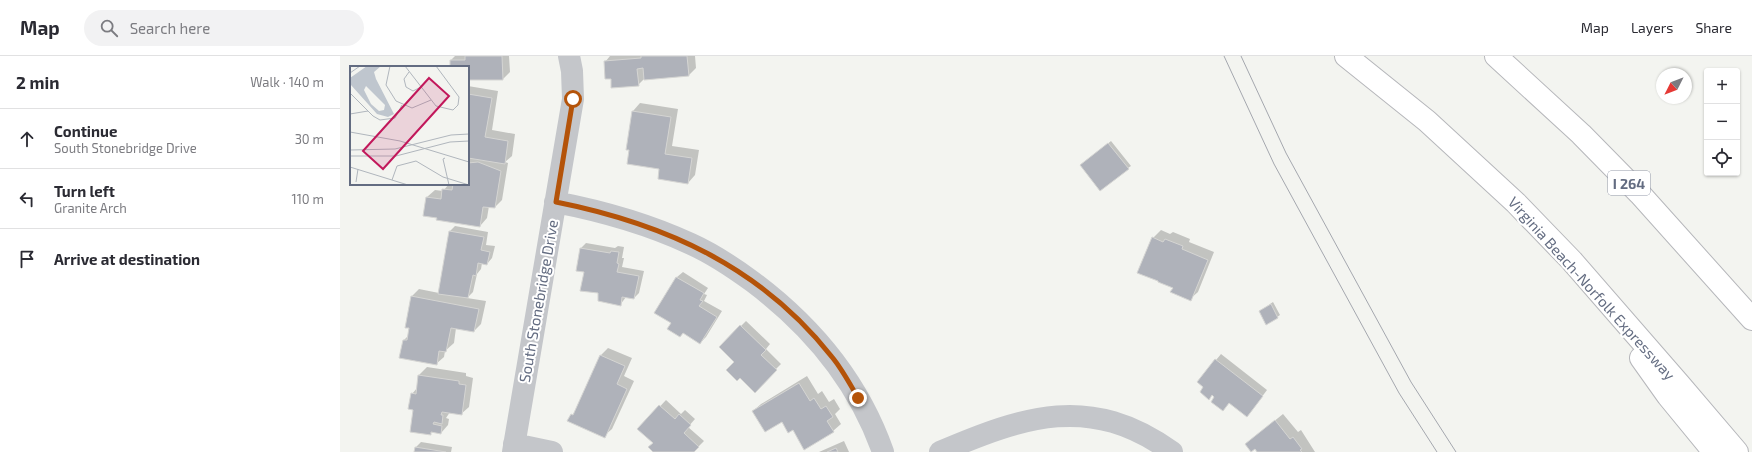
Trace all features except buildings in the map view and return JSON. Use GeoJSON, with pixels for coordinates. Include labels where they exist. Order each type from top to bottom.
{"type":"FeatureCollection","features":[{"type":"Feature","properties":{"kind":"highway","name":"Virginia Beach-Norfolk Expressway"},"geometry":{"type":"LineString","coordinates":[[1346,56],[1427,121],[1516,203],[1572,261],[1737,452]]}},
{"type":"Feature","properties":{"kind":"highway","name":"I 264"},"geometry":{"type":"LineString","coordinates":[[1496,56],[1581,134],[1640,194],[1752,319]]}},
{"type":"Feature","properties":{"kind":"highway"},"geometry":{"type":"LineString","coordinates":[[1640,194],[1752,296]]}},
{"type":"Feature","properties":{"kind":"highway"},"geometry":{"type":"LineString","coordinates":[[1572,261],[1668,396],[1714,452]]}},
{"type":"Feature","properties":{"kind":"street","name":"South Stonebridge Drive"},"geometry":{"type":"LineString","coordinates":[[513,448],[573,99],[572,71],[569,56]]}},
{"type":"Feature","properties":{"kind":"street"},"geometry":{"type":"LineString","coordinates":[[556,202],[585,208],[640,224],[692,244],[734,268],[780,303],[815,336],[833,358],[858,398],[883,452]]}},
{"type":"Feature","properties":{"kind":"street"},"geometry":{"type":"LineString","coordinates":[[940,452],[1033,419],[1057,415],[1093,417],[1123,424],[1155,440],[1172,452]]}},
{"type":"Feature","properties":{"kind":"street"},"geometry":{"type":"LineString","coordinates":[[513,448],[552,452]]}},
{"type":"Feature","properties":{"kind":"tram line"},"geometry":{"type":"LineString","coordinates":[[1224,56],[1274,164],[1399,393],[1437,452]]}},
{"type":"Feature","properties":{"kind":"tram line"},"geometry":{"type":"LineString","coordinates":[[1241,56],[1286,153],[1411,382],[1456,452]]}},
{"type":"Feature","properties":{"kind":"route"},"geometry":{"type":"LineString","coordinates":[[573,99],[556,202],[585,208],[640,224],[692,244],[734,268],[780,303],[815,336],[833,358],[858,398]]}}]}
